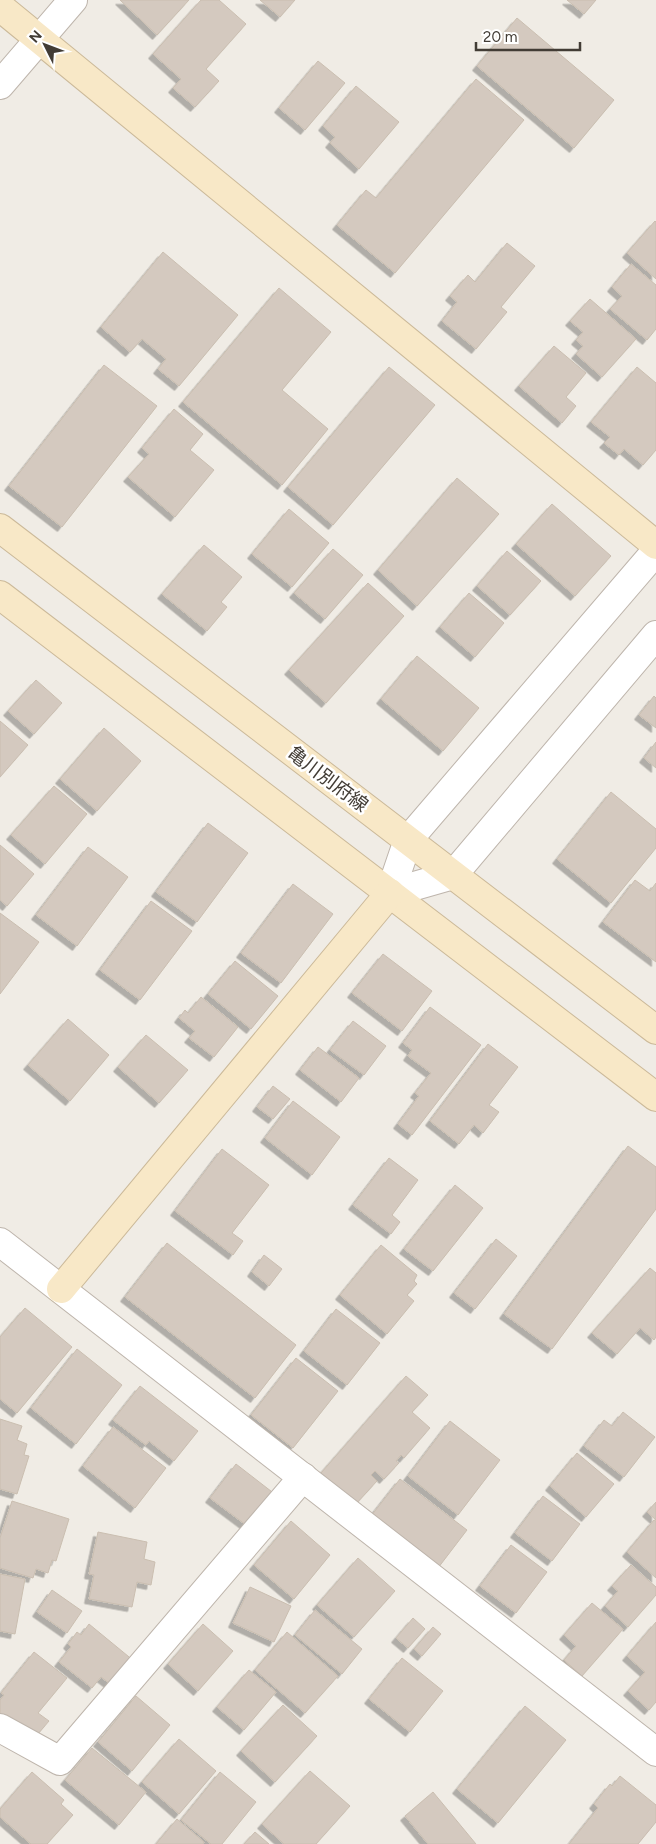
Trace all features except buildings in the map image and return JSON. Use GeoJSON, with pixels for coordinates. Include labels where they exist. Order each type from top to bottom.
{"type":"FeatureCollection","features":[{"type":"Feature","properties":{"kind":"main road"},"geometry":{"type":"LineString","coordinates":[[0,7],[656,545]]}},
{"type":"Feature","properties":{"kind":"main road","name":"亀川別府線"},"geometry":{"type":"LineString","coordinates":[[0,528],[656,1030]]}},
{"type":"Feature","properties":{"kind":"main road"},"geometry":{"type":"LineString","coordinates":[[0,595],[656,1097]]}},
{"type":"Feature","properties":{"kind":"main road"},"geometry":{"type":"LineString","coordinates":[[61,1289],[390,894]]}},
{"type":"Feature","properties":{"kind":"street"},"geometry":{"type":"LineString","coordinates":[[0,85],[73,0]]}},
{"type":"Feature","properties":{"kind":"street"},"geometry":{"type":"LineString","coordinates":[[390,894],[408,840],[656,550]]}},
{"type":"Feature","properties":{"kind":"street"},"geometry":{"type":"LineString","coordinates":[[390,894],[453,875],[656,635]]}},
{"type":"Feature","properties":{"kind":"street"},"geometry":{"type":"LineString","coordinates":[[0,1242],[656,1752]]}},
{"type":"Feature","properties":{"kind":"street"},"geometry":{"type":"LineString","coordinates":[[0,1728],[60,1761],[303,1477]]}}]}
